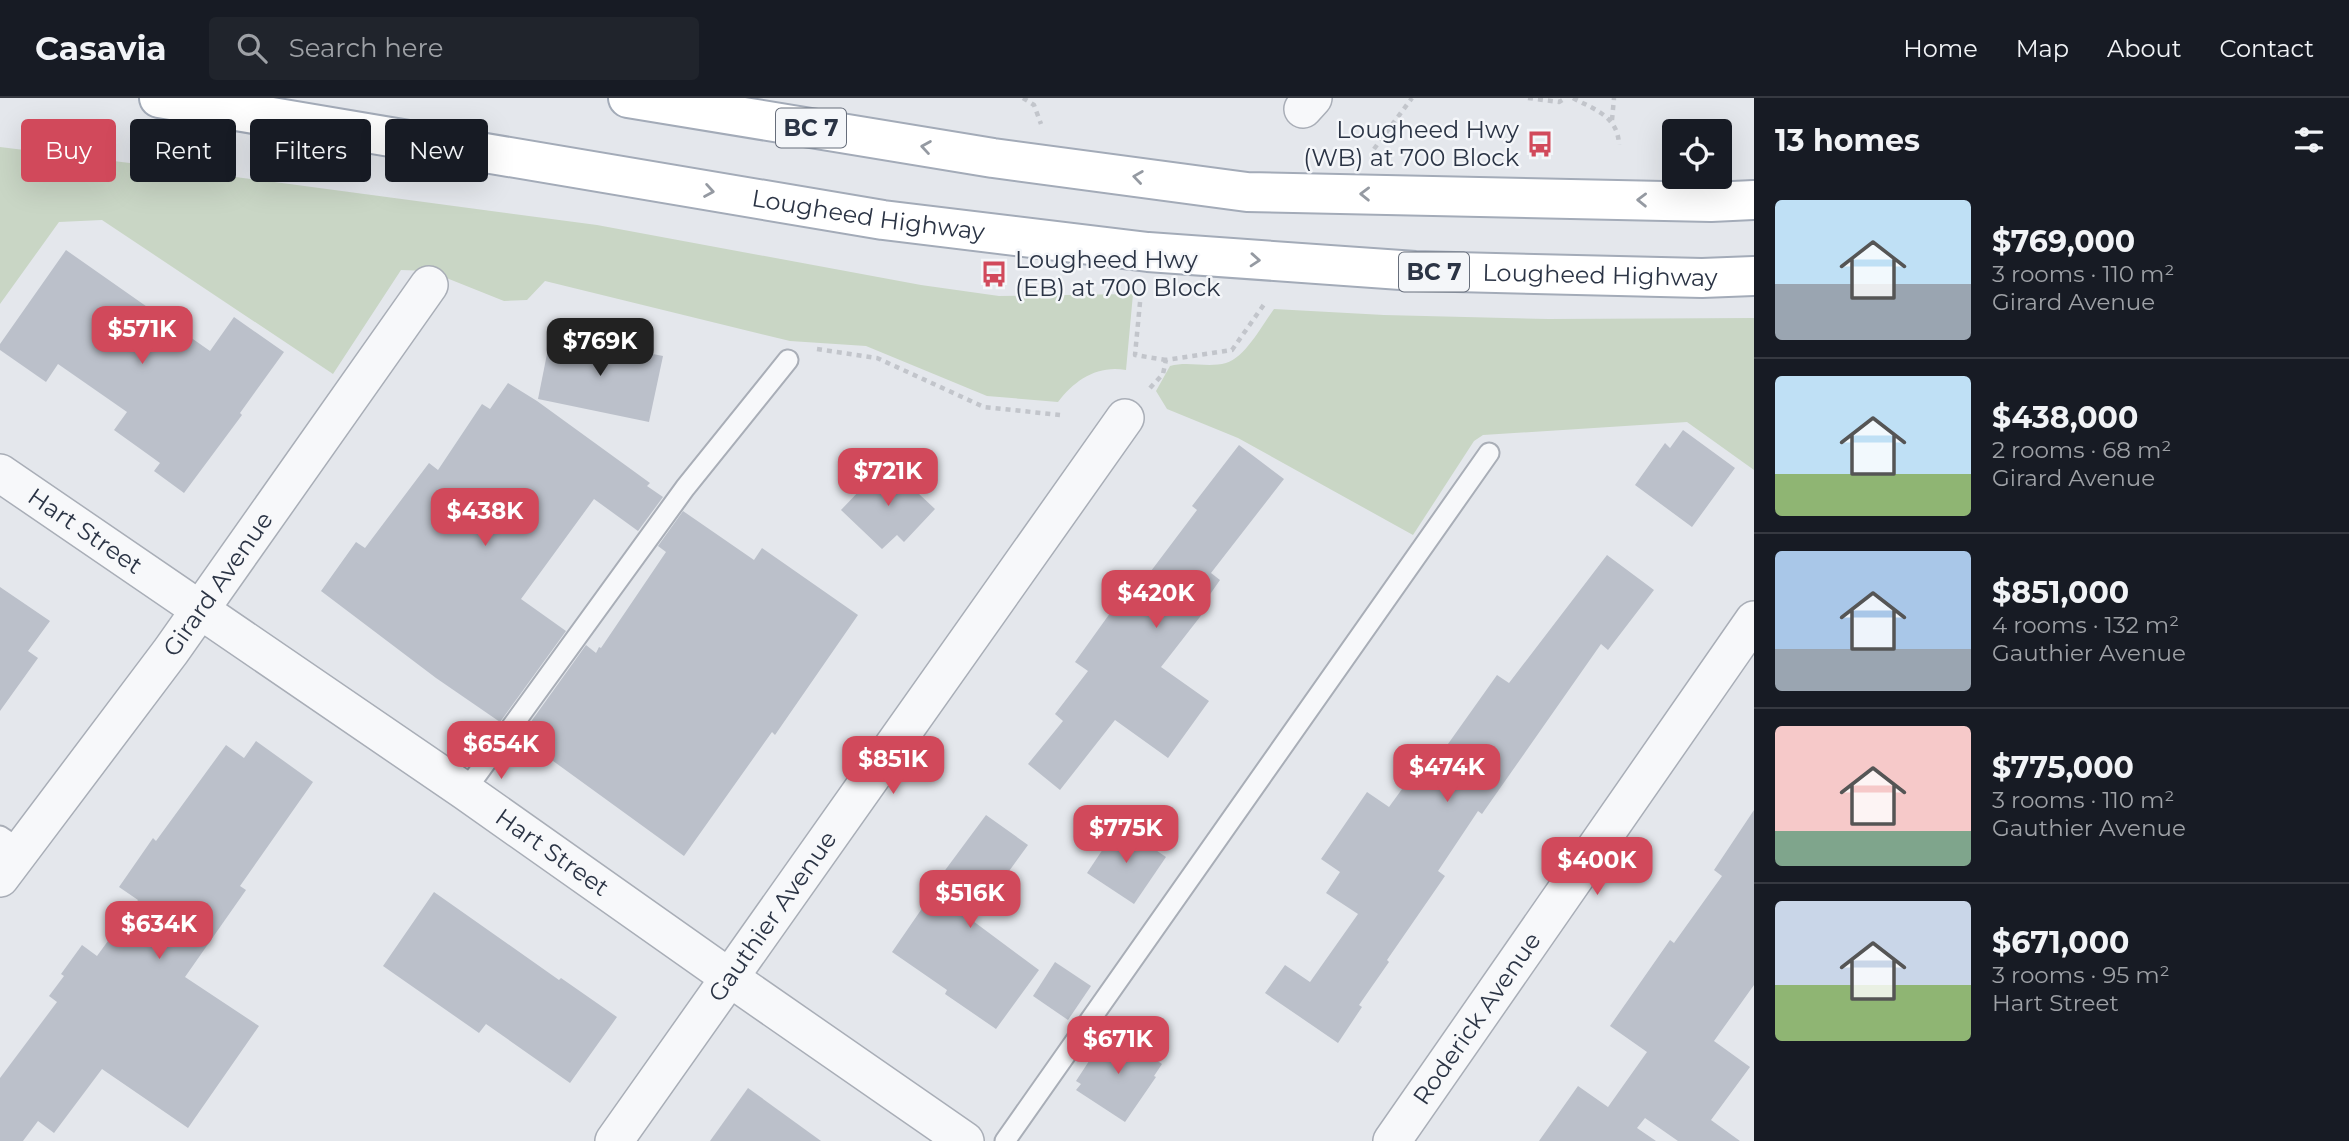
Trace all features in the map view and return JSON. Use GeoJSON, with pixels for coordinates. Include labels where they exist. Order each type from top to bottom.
{"type":"FeatureCollection","features":[{"type":"Feature","properties":{"kind":"main road","name":"Lougheed Highway"},"geometry":{"type":"LineString","coordinates":[[159,98],[883,220],[1148,252],[1415,271],[1689,278],[1754,276]]}},
{"type":"Feature","properties":{"kind":"main road","name":"BC 7"},"geometry":{"type":"LineString","coordinates":[[628,98],[993,158],[1247,192],[1711,202],[1754,200]]}},
{"type":"Feature","properties":{"kind":"street","name":"Girard Avenue"},"geometry":{"type":"LineString","coordinates":[[7,855],[201,610],[429,285]]}},
{"type":"Feature","properties":{"kind":"street","name":"Gauthier Avenue"},"geometry":{"type":"LineString","coordinates":[[614,1141],[1125,418]]}},
{"type":"Feature","properties":{"kind":"street","name":"Hart Street"},"geometry":{"type":"LineString","coordinates":[[0,473],[465,791],[965,1141]]}},
{"type":"Feature","properties":{"kind":"street","name":"Roderick Avenue"},"geometry":{"type":"LineString","coordinates":[[1392,1141],[1754,620]]}},
{"type":"Feature","properties":{"kind":"lane"},"geometry":{"type":"LineString","coordinates":[[465,791],[685,488],[788,360]]}},
{"type":"Feature","properties":{"kind":"lane"},"geometry":{"type":"LineString","coordinates":[[1005,1141],[1489,453]]}},
{"type":"Feature","properties":{"kind":"path"},"geometry":{"type":"LineString","coordinates":[[1023,98],[1034,105],[1043,131]]}},
{"type":"Feature","properties":{"kind":"path"},"geometry":{"type":"LineString","coordinates":[[1374,149],[1412,98]]}},
{"type":"Feature","properties":{"kind":"path"},"geometry":{"type":"LineString","coordinates":[[1528,98],[1559,102],[1566,98]]}},
{"type":"Feature","properties":{"kind":"path"},"geometry":{"type":"LineString","coordinates":[[1573,98],[1612,120]]}},
{"type":"Feature","properties":{"kind":"path"},"geometry":{"type":"LineString","coordinates":[[1614,98],[1612,120],[1619,134],[1619,145]]}},
{"type":"Feature","properties":{"kind":"path"},"geometry":{"type":"LineString","coordinates":[[1142,284],[1135,355],[1166,360],[1232,350],[1265,303]]}},
{"type":"Feature","properties":{"kind":"path"},"geometry":{"type":"LineString","coordinates":[[788,360],[808,349],[877,358],[984,407],[1060,415]]}},
{"type":"Feature","properties":{"kind":"path"},"geometry":{"type":"LineString","coordinates":[[1125,418],[1163,374],[1166,360]]}},
{"type":"Feature","properties":{"kind":"green space"},"geometry":{"type":"Polygon","coordinates":[[[0,147],[21,150],[21,182],[116,182],[116,161],[130,163],[130,182],[236,182],[236,177],[250,179],[250,182],[274,182],[597,225],[921,285],[999,296],[1133,294],[1126,370],[1096,372],[1079,381],[1058,402],[987,396],[866,346],[790,341],[545,281],[527,300],[504,301],[429,271],[401,270],[333,374],[102,220],[59,222],[0,304],[0,147]]]}},
{"type":"Feature","properties":{"kind":"green space"},"geometry":{"type":"Polygon","coordinates":[[[1274,309],[1548,319],[1754,318],[1754,470],[1687,422],[1483,435],[1474,441],[1413,535],[1238,438],[1167,409],[1156,391],[1170,366],[1212,365],[1233,360],[1247,348],[1274,309]]]}},
{"type":"Feature","properties":{"kind":"building"},"geometry":{"type":"Polygon","coordinates":[[[66,250],[210,351],[234,317],[284,352],[240,413],[242,415],[184,493],[154,471],[160,463],[114,430],[127,412],[58,364],[46,382],[0,350],[0,344],[66,250]]]}},
{"type":"Feature","properties":{"kind":"building"},"geometry":{"type":"Polygon","coordinates":[[[551,334],[663,356],[649,422],[538,399],[551,334]]]}},
{"type":"Feature","properties":{"kind":"building"},"geometry":{"type":"Polygon","coordinates":[[[508,383],[650,483],[647,486],[663,497],[638,531],[594,499],[521,599],[566,631],[500,722],[436,678],[321,591],[356,542],[365,548],[429,463],[438,470],[482,404],[490,409],[508,383]]]}},
{"type":"Feature","properties":{"kind":"building"},"geometry":{"type":"Polygon","coordinates":[[[1683,430],[1735,468],[1692,527],[1635,485],[1665,443],[1670,448],[1683,430]]]}},
{"type":"Feature","properties":{"kind":"building"},"geometry":{"type":"Polygon","coordinates":[[[1239,445],[1284,479],[1211,573],[1220,580],[1199,610],[1203,613],[1161,667],[1209,701],[1168,758],[1115,720],[1060,790],[1028,764],[1063,721],[1055,714],[1088,671],[1075,662],[1141,570],[1148,575],[1197,510],[1192,506],[1239,445]]]}},
{"type":"Feature","properties":{"kind":"building"},"geometry":{"type":"Polygon","coordinates":[[[886,463],[935,509],[904,542],[897,535],[882,549],[841,510],[886,463]]]}},
{"type":"Feature","properties":{"kind":"building"},"geometry":{"type":"Polygon","coordinates":[[[683,511],[754,560],[762,548],[858,615],[775,735],[772,732],[684,856],[520,737],[586,645],[596,653],[599,647],[601,648],[666,552],[658,546],[683,511]]]}},
{"type":"Feature","properties":{"kind":"building"},"geometry":{"type":"Polygon","coordinates":[[[1607,555],[1654,590],[1608,650],[1601,644],[1482,814],[1478,811],[1438,871],[1445,876],[1387,960],[1389,962],[1359,1005],[1362,1007],[1338,1043],[1265,993],[1285,965],[1310,982],[1358,914],[1326,893],[1340,872],[1321,859],[1367,792],[1389,807],[1434,745],[1443,751],[1497,675],[1509,683],[1607,555]]]}},
{"type":"Feature","properties":{"kind":"building"},"geometry":{"type":"Polygon","coordinates":[[[0,587],[50,621],[28,651],[38,658],[0,711],[0,587]]]}},
{"type":"Feature","properties":{"kind":"building"},"geometry":{"type":"Polygon","coordinates":[[[256,741],[313,782],[240,886],[246,890],[185,977],[259,1026],[188,1128],[102,1069],[54,1133],[38,1121],[23,1141],[0,1141],[0,1078],[57,1002],[49,996],[64,976],[61,974],[82,945],[97,956],[138,900],[119,887],[153,838],[156,841],[226,745],[244,758],[256,741]]]}},
{"type":"Feature","properties":{"kind":"building"},"geometry":{"type":"Polygon","coordinates":[[[1754,810],[1754,985],[1714,1041],[1750,1067],[1711,1120],[1740,1141],[1678,1141],[1645,1118],[1637,1128],[1656,1141],[1539,1141],[1578,1086],[1608,1107],[1647,1052],[1610,1026],[1670,940],[1674,943],[1722,876],[1714,870],[1754,810]]]}},
{"type":"Feature","properties":{"kind":"building"},"geometry":{"type":"Polygon","coordinates":[[[986,815],[1028,845],[973,921],[1039,970],[996,1029],[945,994],[947,990],[892,952],[945,875],[943,873],[986,815]]]}},
{"type":"Feature","properties":{"kind":"building"},"geometry":{"type":"Polygon","coordinates":[[[1119,825],[1166,857],[1134,904],[1087,873],[1119,825]]]}},
{"type":"Feature","properties":{"kind":"building"},"geometry":{"type":"Polygon","coordinates":[[[434,892],[559,980],[561,978],[617,1017],[570,1083],[486,1024],[479,1033],[383,966],[434,892]]]}},
{"type":"Feature","properties":{"kind":"building"},"geometry":{"type":"Polygon","coordinates":[[[1055,962],[1091,986],[1068,1020],[1033,996],[1055,962]]]}},
{"type":"Feature","properties":{"kind":"building"},"geometry":{"type":"Polygon","coordinates":[[[1110,1029],[1162,1064],[1125,1122],[1076,1090],[1081,1084],[1076,1081],[1110,1029]]]}},
{"type":"Feature","properties":{"kind":"building"},"geometry":{"type":"Polygon","coordinates":[[[748,1088],[821,1141],[710,1141],[748,1088]]]}},
{"type":"Feature","properties":{"kind":"place","name":"Lougheed Hwy (WB) at 700 Block"},"geometry":{"type":"Point","coordinates":[1540,144]}},
{"type":"Feature","properties":{"kind":"place","name":"Lougheed Hwy (EB) at 700 Block"},"geometry":{"type":"Point","coordinates":[994,274]}}]}
